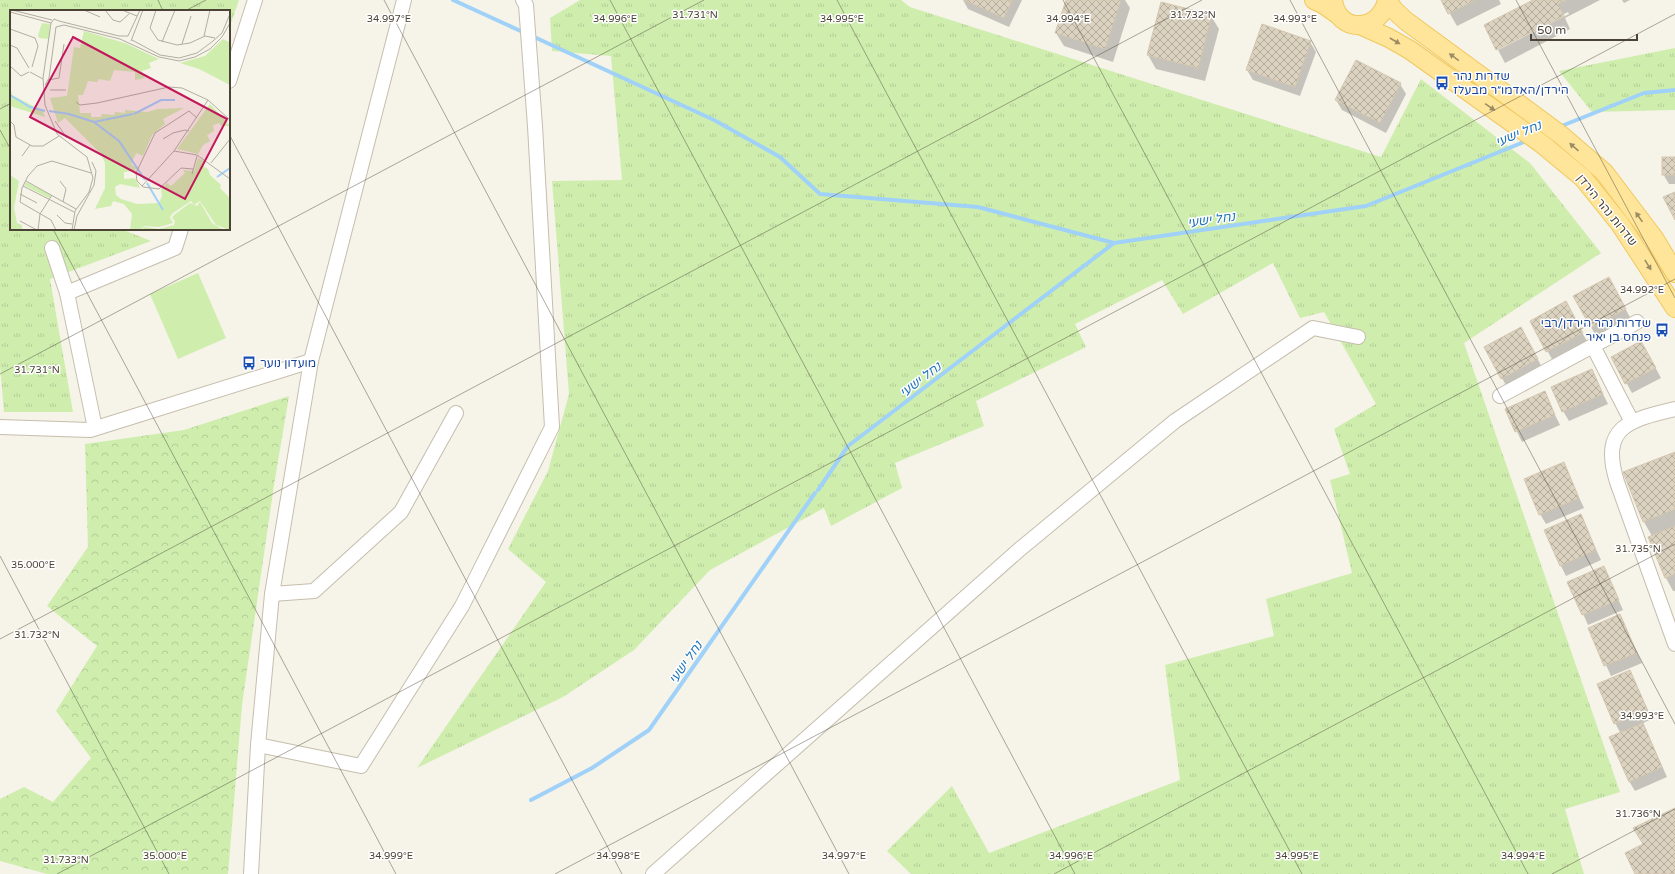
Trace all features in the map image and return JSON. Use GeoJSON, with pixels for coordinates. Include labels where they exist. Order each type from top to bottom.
{"type":"FeatureCollection","features":[{"type":"Feature","properties":{"kind":"main road"},"geometry":{"type":"LineString","coordinates":[[1314,0],[1335,7]]}},
{"type":"Feature","properties":{"kind":"main road"},"geometry":{"type":"LineString","coordinates":[[1360,25],[1375,20],[1381,15],[1387,0]]}},
{"type":"Feature","properties":{"kind":"main road","name":"שדרות נהר הירדן"},"geometry":{"type":"LineString","coordinates":[[1387,0],[1394,10],[1406,21],[1561,135],[1604,172],[1649,231],[1675,273]]}},
{"type":"Feature","properties":{"kind":"main road","name":"שדרות נהר הירדן"},"geometry":{"type":"LineString","coordinates":[[1335,7],[1343,20],[1351,24],[1360,25],[1389,38],[1410,50],[1542,144],[1583,178],[1624,230],[1675,308]]}},
{"type":"Feature","properties":{"kind":"street"},"geometry":{"type":"LineString","coordinates":[[230,78],[255,0]]}},
{"type":"Feature","properties":{"kind":"street"},"geometry":{"type":"LineString","coordinates":[[251,874],[258,745],[272,594],[311,361],[404,0]]}},
{"type":"Feature","properties":{"kind":"street"},"geometry":{"type":"LineString","coordinates":[[258,745],[361,766],[462,606],[552,427],[535,126],[526,5],[523,0]]}},
{"type":"Feature","properties":{"kind":"street"},"geometry":{"type":"LineString","coordinates":[[67,293],[175,248],[181,230]]}},
{"type":"Feature","properties":{"kind":"street"},"geometry":{"type":"LineString","coordinates":[[52,248],[67,293],[95,428]]}},
{"type":"Feature","properties":{"kind":"street"},"geometry":{"type":"LineString","coordinates":[[1500,396],[1637,322]]}},
{"type":"Feature","properties":{"kind":"street"},"geometry":{"type":"LineString","coordinates":[[653,874],[1020,549],[1175,421],[1314,328],[1358,337]]}},
{"type":"Feature","properties":{"kind":"street"},"geometry":{"type":"LineString","coordinates":[[1593,346],[1632,422]]}},
{"type":"Feature","properties":{"kind":"street"},"geometry":{"type":"LineString","coordinates":[[0,427],[90,430],[311,361]]}},
{"type":"Feature","properties":{"kind":"street"},"geometry":{"type":"LineString","coordinates":[[1671,411],[1651,414],[1632,422],[1620,430],[1614,438],[1612,460],[1617,482],[1675,644]]}},
{"type":"Feature","properties":{"kind":"street"},"geometry":{"type":"LineString","coordinates":[[272,594],[314,591],[401,512],[456,413]]}},
{"type":"Feature","properties":{"kind":"green space"},"geometry":{"type":"Polygon","coordinates":[[[0,0],[239,0],[230,26],[230,10],[10,10],[10,230],[124,230],[151,241],[50,279],[73,412],[4,412],[0,366],[0,0]]]}},
{"type":"Feature","properties":{"kind":"green space"},"geometry":{"type":"Polygon","coordinates":[[[580,0],[901,0],[910,7],[1381,157],[1421,79],[1530,163],[1601,253],[1464,343],[1620,792],[1565,809],[1584,874],[911,874],[887,851],[952,786],[989,853],[1180,780],[1165,665],[1274,636],[1266,599],[1352,573],[1330,480],[1350,474],[1334,429],[1376,404],[1324,312],[1300,318],[1273,263],[1183,314],[1162,280],[1075,324],[1086,347],[976,401],[984,426],[895,463],[902,488],[831,526],[824,508],[710,570],[634,650],[563,697],[417,768],[546,582],[508,549],[548,471],[569,394],[552,181],[622,180],[611,56],[552,51],[550,18],[580,0]]]}},
{"type":"Feature","properties":{"kind":"green space"},"geometry":{"type":"Polygon","coordinates":[[[1675,48],[1675,110],[1592,112],[1559,71],[1675,48]]]}},
{"type":"Feature","properties":{"kind":"green space"},"geometry":{"type":"Polygon","coordinates":[[[198,273],[226,338],[178,359],[150,294],[198,273]]]}},
{"type":"Feature","properties":{"kind":"green space"},"geometry":{"type":"Polygon","coordinates":[[[289,396],[274,485],[242,705],[228,874],[47,874],[0,861],[0,799],[24,787],[53,802],[91,758],[56,711],[97,646],[47,606],[88,547],[85,444],[184,430],[289,396]]]}},
{"type":"Feature","properties":{"kind":"building"},"geometry":{"type":"Polygon","coordinates":[[[964,0],[1012,0],[1004,18],[964,0]]]}},
{"type":"Feature","properties":{"kind":"building"},"geometry":{"type":"Polygon","coordinates":[[[1066,0],[1121,0],[1105,49],[1055,33],[1066,0]]]}},
{"type":"Feature","properties":{"kind":"building"},"geometry":{"type":"Polygon","coordinates":[[[1441,0],[1475,0],[1448,14],[1441,0]]]}},
{"type":"Feature","properties":{"kind":"building"},"geometry":{"type":"Polygon","coordinates":[[[1533,0],[1566,0],[1558,4],[1564,16],[1496,50],[1484,25],[1533,0]]]}},
{"type":"Feature","properties":{"kind":"building"},"geometry":{"type":"Polygon","coordinates":[[[1161,2],[1212,15],[1198,68],[1147,55],[1161,2]]]}},
{"type":"Feature","properties":{"kind":"building"},"geometry":{"type":"Polygon","coordinates":[[[1262,24],[1311,41],[1295,87],[1246,70],[1262,24]]]}},
{"type":"Feature","properties":{"kind":"building"},"geometry":{"type":"Polygon","coordinates":[[[1356,60],[1401,83],[1380,123],[1335,100],[1356,60]]]}},
{"type":"Feature","properties":{"kind":"building"},"geometry":{"type":"Polygon","coordinates":[[[1662,157],[1675,157],[1675,175],[1662,175],[1662,157]]]}},
{"type":"Feature","properties":{"kind":"building"},"geometry":{"type":"Polygon","coordinates":[[[1675,192],[1675,220],[1663,197],[1675,192]]]}},
{"type":"Feature","properties":{"kind":"building"},"geometry":{"type":"Polygon","coordinates":[[[1609,277],[1626,309],[1591,328],[1573,296],[1609,277]]]}},
{"type":"Feature","properties":{"kind":"building"},"geometry":{"type":"Polygon","coordinates":[[[1566,301],[1583,333],[1546,352],[1530,321],[1566,301]]]}},
{"type":"Feature","properties":{"kind":"building"},"geometry":{"type":"Polygon","coordinates":[[[1521,327],[1538,359],[1501,379],[1484,347],[1521,327]]]}},
{"type":"Feature","properties":{"kind":"building"},"geometry":{"type":"Polygon","coordinates":[[[1641,341],[1656,368],[1625,384],[1611,357],[1641,341]]]}},
{"type":"Feature","properties":{"kind":"building"},"geometry":{"type":"Polygon","coordinates":[[[1592,369],[1603,394],[1562,412],[1551,387],[1592,369]]]}},
{"type":"Feature","properties":{"kind":"building"},"geometry":{"type":"Polygon","coordinates":[[[1545,391],[1555,415],[1515,432],[1505,409],[1545,391]]]}},
{"type":"Feature","properties":{"kind":"building"},"geometry":{"type":"Polygon","coordinates":[[[1675,452],[1675,509],[1643,522],[1623,472],[1675,452]]]}},
{"type":"Feature","properties":{"kind":"building"},"geometry":{"type":"Polygon","coordinates":[[[1564,462],[1579,498],[1539,515],[1524,479],[1564,462]]]}},
{"type":"Feature","properties":{"kind":"building"},"geometry":{"type":"Polygon","coordinates":[[[1581,514],[1596,550],[1560,566],[1544,530],[1581,514]]]}},
{"type":"Feature","properties":{"kind":"building"},"geometry":{"type":"Polygon","coordinates":[[[1675,526],[1675,574],[1665,578],[1648,537],[1675,526]]]}},
{"type":"Feature","properties":{"kind":"building"},"geometry":{"type":"Polygon","coordinates":[[[1604,566],[1619,600],[1582,615],[1567,582],[1604,566]]]}},
{"type":"Feature","properties":{"kind":"building"},"geometry":{"type":"Polygon","coordinates":[[[1620,614],[1637,653],[1604,666],[1588,628],[1620,614]]]}},
{"type":"Feature","properties":{"kind":"building"},"geometry":{"type":"Polygon","coordinates":[[[1630,670],[1647,709],[1614,724],[1597,684],[1630,670]]]}},
{"type":"Feature","properties":{"kind":"building"},"geometry":{"type":"Polygon","coordinates":[[[1643,723],[1662,767],[1629,782],[1609,737],[1643,723]]]}},
{"type":"Feature","properties":{"kind":"building"},"geometry":{"type":"Polygon","coordinates":[[[1675,808],[1675,874],[1635,874],[1625,853],[1643,844],[1633,828],[1675,808]]]}},
{"type":"Feature","properties":{"kind":"waterway"},"geometry":{"type":"LineString","coordinates":[[453,0],[525,33]]}},
{"type":"Feature","properties":{"kind":"waterway"},"geometry":{"type":"LineString","coordinates":[[532,36],[714,120],[780,157],[820,194],[978,207],[1114,243]]}},
{"type":"Feature","properties":{"kind":"waterway","name":"נחל ישעי"},"geometry":{"type":"LineString","coordinates":[[1559,127],[1644,93],[1675,90]]}},
{"type":"Feature","properties":{"kind":"waterway","name":"נחל ישעי"},"geometry":{"type":"LineString","coordinates":[[818,490],[848,446],[1114,243],[1366,206],[1529,140]]}},
{"type":"Feature","properties":{"kind":"waterway","name":"נחל ישעי"},"geometry":{"type":"LineString","coordinates":[[531,800],[592,768],[649,730],[815,493]]}},
{"type":"Feature","properties":{"kind":"place","name":"שדרות נהר הירדן/האדמו״ר מבעלז"},"geometry":{"type":"Point","coordinates":[1442,83]}},
{"type":"Feature","properties":{"kind":"place","name":"שדרות נהר הירדן/רבי פנחס בן יאיר"},"geometry":{"type":"Point","coordinates":[1662,330]}},
{"type":"Feature","properties":{"kind":"place","name":"מועדון נוער"},"geometry":{"type":"Point","coordinates":[249,363]}}]}
